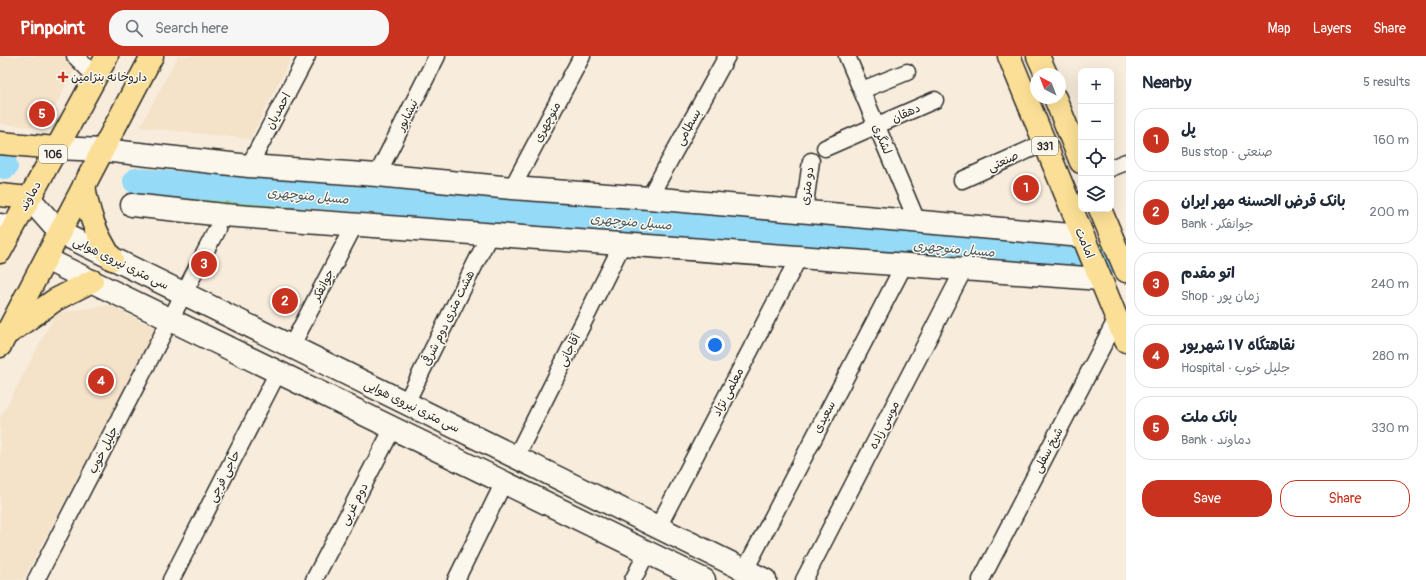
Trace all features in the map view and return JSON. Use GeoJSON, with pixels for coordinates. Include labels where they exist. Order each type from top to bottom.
{"type":"FeatureCollection","features":[{"type":"Feature","properties":{"kind":"main road","name":"دماوند"},"geometry":{"type":"LineString","coordinates":[[0,252],[7,223],[29,198],[107,56]]}},
{"type":"Feature","properties":{"kind":"main road"},"geometry":{"type":"LineString","coordinates":[[3,341],[152,56]]}},
{"type":"Feature","properties":{"kind":"main road","name":"امامت"},"geometry":{"type":"LineString","coordinates":[[1009,56],[1116,320],[1126,341]]}},
{"type":"Feature","properties":{"kind":"main road"},"geometry":{"type":"LineString","coordinates":[[1038,56],[1043,68]]}},
{"type":"Feature","properties":{"kind":"main road","name":"331"},"geometry":{"type":"LineString","coordinates":[[1057,104],[1078,155]]}},
{"type":"Feature","properties":{"kind":"main road"},"geometry":{"type":"LineString","coordinates":[[0,143],[103,150],[249,166],[377,175],[512,188],[804,211],[1082,236]]}},
{"type":"Feature","properties":{"kind":"main road"},"geometry":{"type":"LineString","coordinates":[[84,184],[87,207],[100,240],[112,259]]}},
{"type":"Feature","properties":{"kind":"main road"},"geometry":{"type":"LineString","coordinates":[[0,195],[29,198],[59,232]]}},
{"type":"Feature","properties":{"kind":"main road"},"geometry":{"type":"LineString","coordinates":[[132,205],[220,222],[355,224],[1100,279]]}},
{"type":"Feature","properties":{"kind":"main road"},"geometry":{"type":"LineString","coordinates":[[1102,212],[1116,237],[1126,272]]}},
{"type":"Feature","properties":{"kind":"main road","name":"سی متری نیروی هوایی"},"geometry":{"type":"LineString","coordinates":[[59,232],[765,580]]}},
{"type":"Feature","properties":{"kind":"main road"},"geometry":{"type":"LineString","coordinates":[[46,259],[704,580]]}},
{"type":"Feature","properties":{"kind":"main road"},"geometry":{"type":"LineString","coordinates":[[3,341],[55,300],[92,281]]}},
{"type":"Feature","properties":{"kind":"street"},"geometry":{"type":"LineString","coordinates":[[75,56],[96,77]]}},
{"type":"Feature","properties":{"kind":"street","name":"احمدیان"},"geometry":{"type":"LineString","coordinates":[[249,166],[307,56]]}},
{"type":"Feature","properties":{"kind":"street","name":"نیشابور"},"geometry":{"type":"LineString","coordinates":[[377,175],[437,56]]}},
{"type":"Feature","properties":{"kind":"street","name":"منوچهری"},"geometry":{"type":"LineString","coordinates":[[512,188],[582,56]]}},
{"type":"Feature","properties":{"kind":"street","name":"بسطامی"},"geometry":{"type":"LineString","coordinates":[[649,198],[727,56]]}},
{"type":"Feature","properties":{"kind":"street","name":"لشگری"},"geometry":{"type":"LineString","coordinates":[[848,56],[917,221]]}},
{"type":"Feature","properties":{"kind":"street"},"geometry":{"type":"LineString","coordinates":[[862,90],[907,72]]}},
{"type":"Feature","properties":{"kind":"street","name":"دهقان"},"geometry":{"type":"LineString","coordinates":[[825,148],[934,100]]}},
{"type":"Feature","properties":{"kind":"street","name":"صنعتی"},"geometry":{"type":"LineString","coordinates":[[962,180],[1044,143]]}},
{"type":"Feature","properties":{"kind":"street","name":"دو متری"},"geometry":{"type":"LineString","coordinates":[[804,211],[811,161]]}},
{"type":"Feature","properties":{"kind":"street"},"geometry":{"type":"LineString","coordinates":[[1114,167],[1126,162]]}},
{"type":"Feature","properties":{"kind":"street","name":"جلیل خوب"},"geometry":{"type":"LineString","coordinates":[[36,580],[220,222]]}},
{"type":"Feature","properties":{"kind":"street","name":"جوانفکر"},"geometry":{"type":"LineString","coordinates":[[291,347],[355,224]]}},
{"type":"Feature","properties":{"kind":"street","name":"هشت متری دوم شرقی"},"geometry":{"type":"LineString","coordinates":[[406,403],[490,234]]}},
{"type":"Feature","properties":{"kind":"street","name":"آقاجانی"},"geometry":{"type":"LineString","coordinates":[[516,457],[623,243]]}},
{"type":"Feature","properties":{"kind":"street","name":"معلمی نژاد"},"geometry":{"type":"LineString","coordinates":[[658,527],[799,257]]}},
{"type":"Feature","properties":{"kind":"street","name":"سعیدی"},"geometry":{"type":"LineString","coordinates":[[745,570],[904,265]]}},
{"type":"Feature","properties":{"kind":"street","name":"موسی زاده"},"geometry":{"type":"LineString","coordinates":[[804,580],[964,269]]}},
{"type":"Feature","properties":{"kind":"street","name":"شیخ سفلی"},"geometry":{"type":"LineString","coordinates":[[981,580],[1116,320]]}},
{"type":"Feature","properties":{"kind":"street","name":"حاجی فرجی"},"geometry":{"type":"LineString","coordinates":[[170,580],[278,372]]}},
{"type":"Feature","properties":{"kind":"street","name":"دوم غربی"},"geometry":{"type":"LineString","coordinates":[[314,580],[393,428]]}},
{"type":"Feature","properties":{"kind":"street"},"geometry":{"type":"LineString","coordinates":[[456,580],[504,482]]}},
{"type":"Feature","properties":{"kind":"street"},"geometry":{"type":"LineString","coordinates":[[633,580],[647,552]]}},
{"type":"Feature","properties":{"kind":"shaded area"},"geometry":{"type":"Polygon","coordinates":[[[0,56],[81,56],[44,128],[0,124],[0,56]]]}},
{"type":"Feature","properties":{"kind":"shaded area"},"geometry":{"type":"Polygon","coordinates":[[[178,56],[292,56],[250,139],[140,127],[178,56]]]}},
{"type":"Feature","properties":{"kind":"shaded area"},"geometry":{"type":"Polygon","coordinates":[[[110,305],[156,329],[23,580],[0,580],[0,418],[56,313],[110,305]]]}},
{"type":"Feature","properties":{"kind":"green space"},"geometry":{"type":"Polygon","coordinates":[[[137,170],[318,185],[315,206],[261,209],[130,192],[137,170]]]}},
{"type":"Feature","properties":{"kind":"waterway","name":"مسیل منوچهری"},"geometry":{"type":"LineString","coordinates":[[0,165],[5,166]]}},
{"type":"Feature","properties":{"kind":"waterway","name":"مسیل منوچهری"},"geometry":{"type":"LineString","coordinates":[[136,181],[1126,262]]}},
{"type":"Feature","properties":{"kind":"place","name":"داروخانه بنژامین"},"geometry":{"type":"Point","coordinates":[63,77]}},
{"type":"Feature","properties":{"kind":"place","name":"بانک ملت"},"geometry":{"type":"Point","coordinates":[42,114]}},
{"type":"Feature","properties":{"kind":"place","name":"پل"},"geometry":{"type":"Point","coordinates":[1026,188]}},
{"type":"Feature","properties":{"kind":"place","name":"اتو مقدم"},"geometry":{"type":"Point","coordinates":[204,264]}},
{"type":"Feature","properties":{"kind":"place","name":"بانک قرض الحسنه مهر ایران"},"geometry":{"type":"Point","coordinates":[285,301]}},
{"type":"Feature","properties":{"kind":"place","name":"نقاهتگاه ۱۷ شهریور"},"geometry":{"type":"Point","coordinates":[101,381]}}]}
